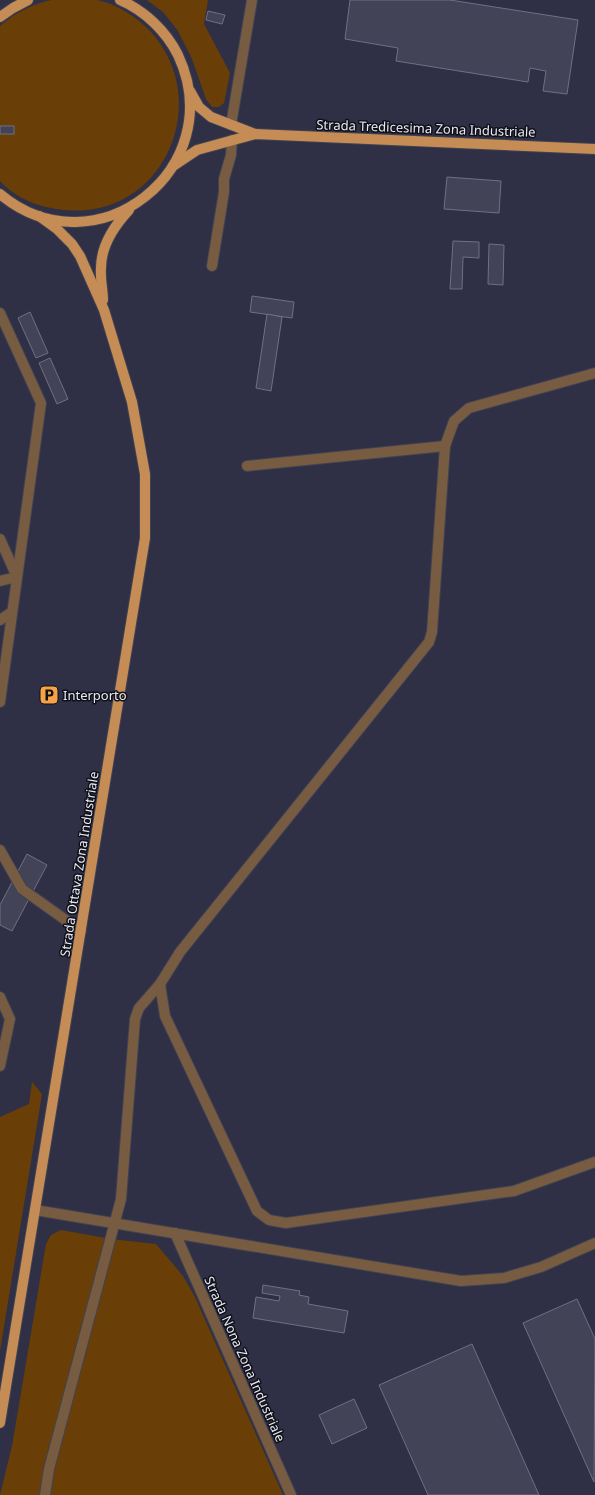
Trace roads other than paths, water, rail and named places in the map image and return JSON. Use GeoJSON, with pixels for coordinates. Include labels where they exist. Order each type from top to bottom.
{"type":"FeatureCollection","features":[{"type":"Feature","properties":{"kind":"main road"},"geometry":{"type":"LineString","coordinates":[[0,17],[28,0]]}},
{"type":"Feature","properties":{"kind":"main road"},"geometry":{"type":"LineString","coordinates":[[104,310],[101,268],[106,245],[118,221],[157,187],[173,166],[183,146],[190,105],[188,87],[180,61],[167,37],[148,18],[134,7],[120,0]]}},
{"type":"Feature","properties":{"kind":"main road"},"geometry":{"type":"LineString","coordinates":[[188,87],[200,107],[211,117],[255,134]]}},
{"type":"Feature","properties":{"kind":"main road"},"geometry":{"type":"LineString","coordinates":[[173,166],[197,150],[255,134]]}},
{"type":"Feature","properties":{"kind":"main road","name":"Strada Tredicesima Zona Industriale"},"geometry":{"type":"LineString","coordinates":[[255,134],[595,149]]}},
{"type":"Feature","properties":{"kind":"main road"},"geometry":{"type":"LineString","coordinates":[[0,194],[16,206],[39,216],[57,229],[72,244],[83,262],[104,310]]}},
{"type":"Feature","properties":{"kind":"main road"},"geometry":{"type":"LineString","coordinates":[[39,216],[66,221],[93,220],[111,216],[136,204]]}},
{"type":"Feature","properties":{"kind":"main road","name":"Strada Ottava Zona Industriale"},"geometry":{"type":"LineString","coordinates":[[0,1423],[145,538],[145,474],[132,402],[104,310]]}},
{"type":"Feature","properties":{"kind":"street"},"geometry":{"type":"LineString","coordinates":[[231,125],[252,0]]}},
{"type":"Feature","properties":{"kind":"street"},"geometry":{"type":"LineString","coordinates":[[212,266],[224,192],[224,179],[231,155],[232,140]]}},
{"type":"Feature","properties":{"kind":"street"},"geometry":{"type":"LineString","coordinates":[[0,313],[41,403],[0,702]]}},
{"type":"Feature","properties":{"kind":"street"},"geometry":{"type":"LineString","coordinates":[[45,1495],[49,1469],[121,1199],[135,1019],[139,1008],[160,984],[180,952],[429,642],[432,632],[445,446],[454,421],[469,408],[595,373]]}},
{"type":"Feature","properties":{"kind":"street"},"geometry":{"type":"LineString","coordinates":[[247,466],[445,446]]}},
{"type":"Feature","properties":{"kind":"street"},"geometry":{"type":"LineString","coordinates":[[0,539],[17,577]]}},
{"type":"Feature","properties":{"kind":"street"},"geometry":{"type":"LineString","coordinates":[[0,581],[17,577]]}},
{"type":"Feature","properties":{"kind":"street"},"geometry":{"type":"LineString","coordinates":[[0,620],[12,612]]}},
{"type":"Feature","properties":{"kind":"street"},"geometry":{"type":"LineString","coordinates":[[0,850],[22,889],[81,932]]}},
{"type":"Feature","properties":{"kind":"street"},"geometry":{"type":"LineString","coordinates":[[160,984],[165,1016],[258,1211],[269,1220],[286,1223],[514,1191],[595,1162]]}},
{"type":"Feature","properties":{"kind":"street"},"geometry":{"type":"LineString","coordinates":[[0,997],[10,1019],[0,1066]]}},
{"type":"Feature","properties":{"kind":"street"},"geometry":{"type":"LineString","coordinates":[[35,1210],[461,1281],[504,1278],[541,1267],[595,1244]]}},
{"type":"Feature","properties":{"kind":"street","name":"Strada Nona Zona Industriale"},"geometry":{"type":"LineString","coordinates":[[175,1233],[291,1495]]}},
{"type":"Feature","properties":{"kind":"place","name":"Interporto"},"geometry":{"type":"Point","coordinates":[49,695]}}]}
